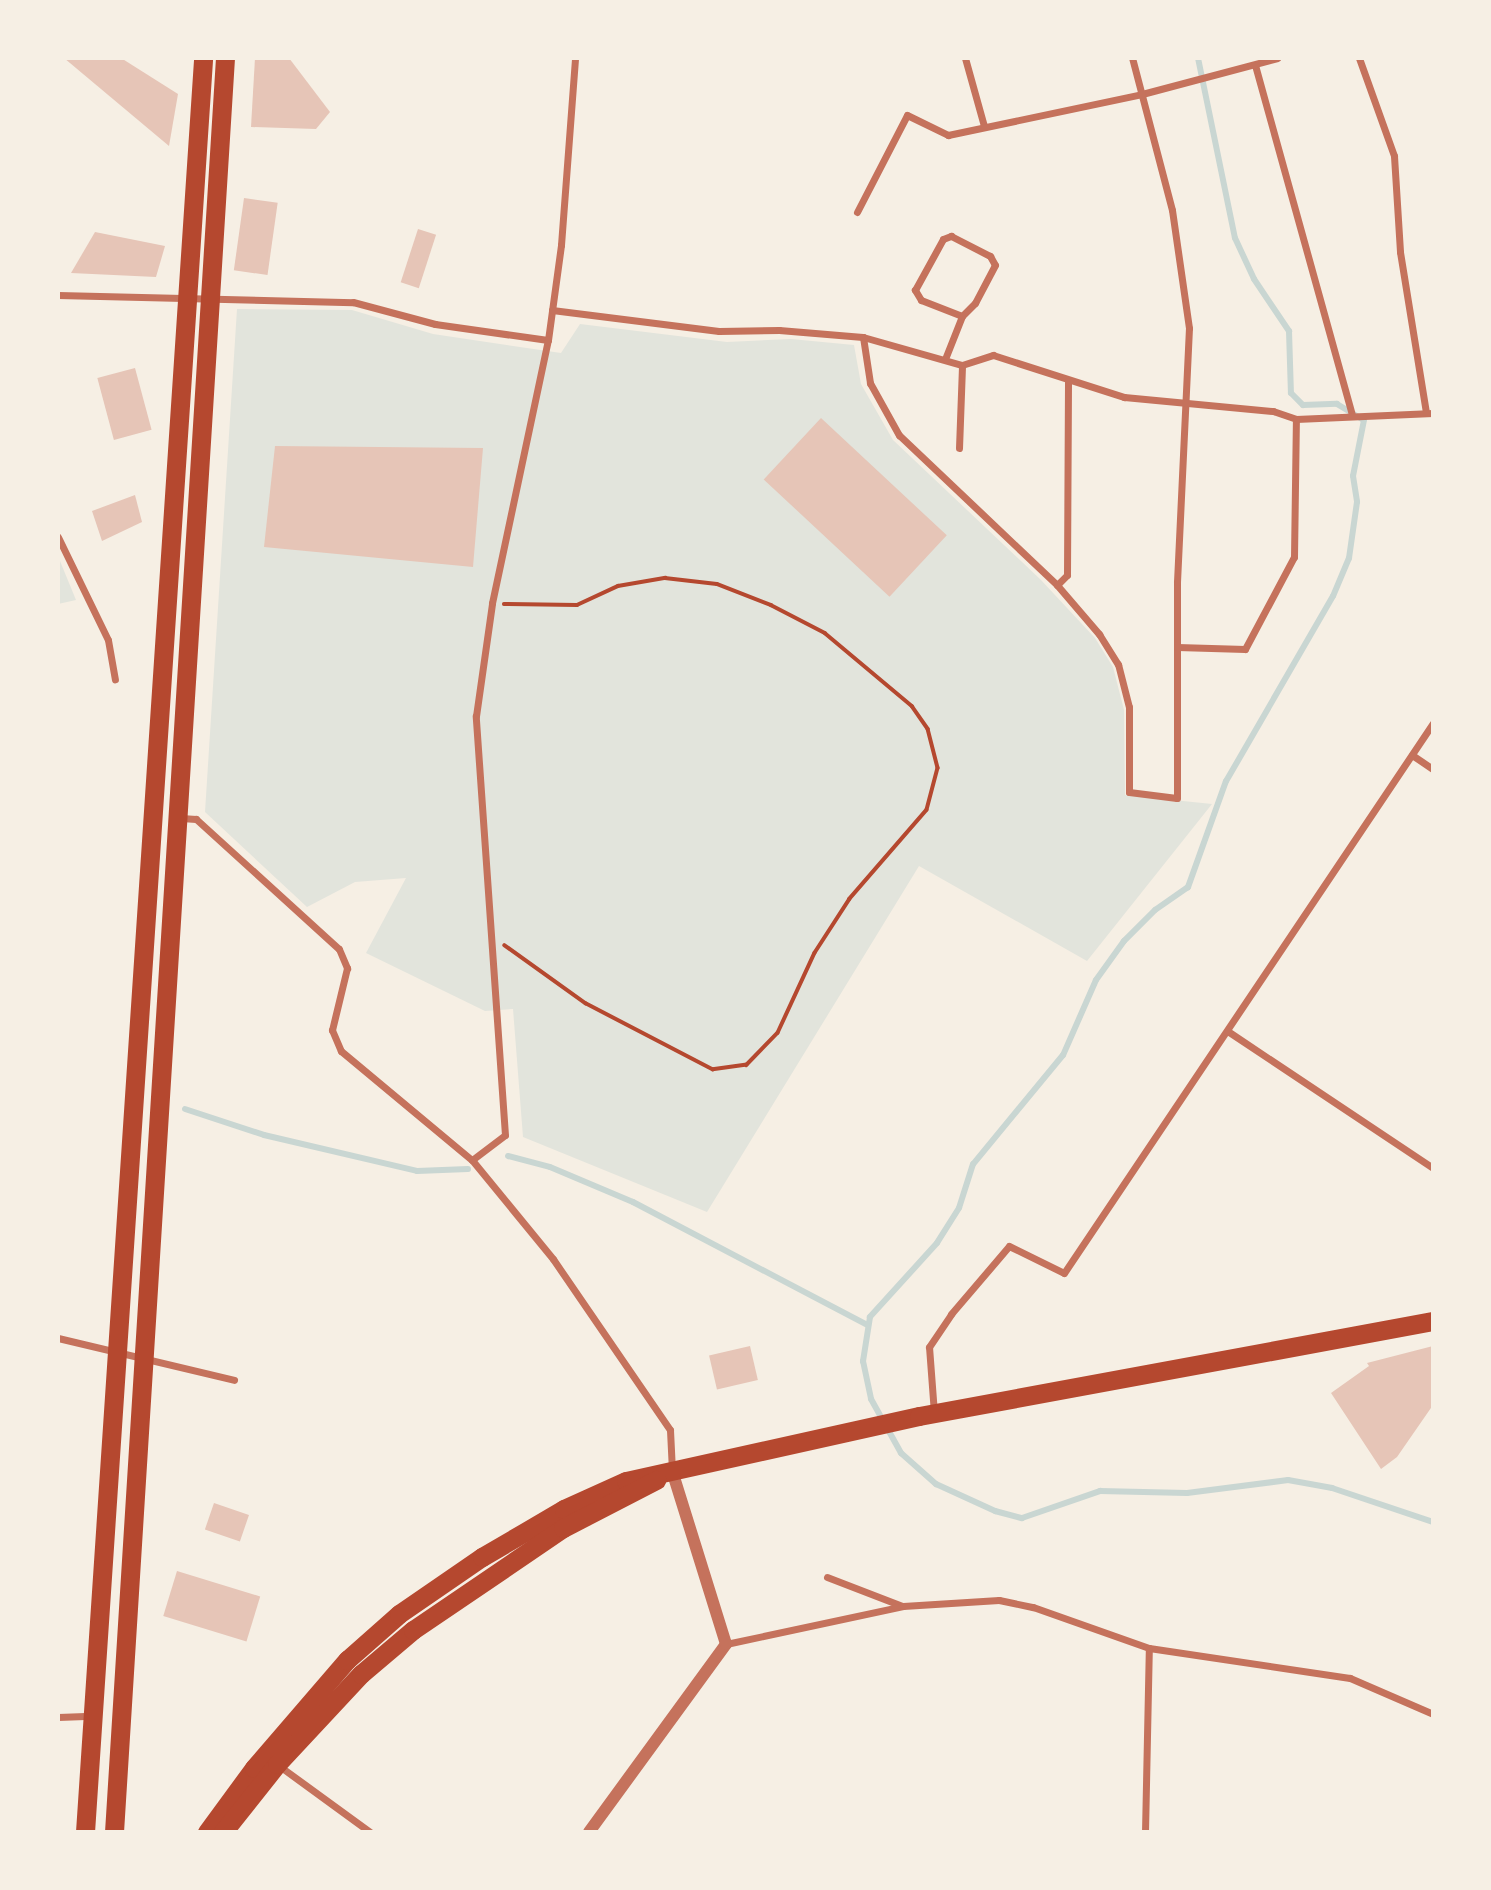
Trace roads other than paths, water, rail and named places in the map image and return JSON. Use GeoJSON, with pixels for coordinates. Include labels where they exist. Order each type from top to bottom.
{"type":"FeatureCollection","features":[{"type":"Feature","properties":{"kind":"highway"},"geometry":{"type":"LineString","coordinates":[[85,1832],[202,58]]}},
{"type":"Feature","properties":{"kind":"highway"},"geometry":{"type":"LineString","coordinates":[[114,1832],[225,59]]}},
{"type":"Feature","properties":{"kind":"highway"},"geometry":{"type":"LineString","coordinates":[[207,1832],[254,1768],[347,1660],[399,1614],[482,1557],[564,1509],[626,1481],[926,1415],[1433,1321]]}},
{"type":"Feature","properties":{"kind":"highway"},"geometry":{"type":"LineString","coordinates":[[223,1832],[277,1764],[361,1674],[413,1630],[563,1528],[672,1471]]}},
{"type":"Feature","properties":{"kind":"street"},"geometry":{"type":"LineString","coordinates":[[202,58],[225,59]]}},
{"type":"Feature","properties":{"kind":"street"},"geometry":{"type":"LineString","coordinates":[[472,1160],[505,1135],[475,746],[492,603],[548,340],[575,58]]}},
{"type":"Feature","properties":{"kind":"street"},"geometry":{"type":"LineString","coordinates":[[965,58],[984,126]]}},
{"type":"Feature","properties":{"kind":"street"},"geometry":{"type":"LineString","coordinates":[[863,337],[870,383],[899,435],[1057,585],[1099,634],[1118,664],[1129,707],[1129,792],[1177,797],[1177,648],[1186,296],[1172,210],[1132,58]]}},
{"type":"Feature","properties":{"kind":"street"},"geometry":{"type":"LineString","coordinates":[[857,212],[907,115],[948,135],[1142,94],[1277,58]]}},
{"type":"Feature","properties":{"kind":"street"},"geometry":{"type":"LineString","coordinates":[[552,310],[719,331],[779,330],[863,337],[962,365],[993,355],[1124,397],[1185,400],[1273,411],[1296,419],[1352,414],[1430,413],[1400,252],[1394,156],[1359,58]]}},
{"type":"Feature","properties":{"kind":"street"},"geometry":{"type":"LineString","coordinates":[[1255,65],[1352,414]]}},
{"type":"Feature","properties":{"kind":"street"},"geometry":{"type":"LineString","coordinates":[[944,359],[961,316],[975,303],[995,265],[990,256],[951,236],[943,239],[915,290],[921,300],[961,316]]}},
{"type":"Feature","properties":{"kind":"street"},"geometry":{"type":"LineString","coordinates":[[58,295],[353,302],[448,327],[548,340]]}},
{"type":"Feature","properties":{"kind":"street"},"geometry":{"type":"LineString","coordinates":[[959,448],[962,365]]}},
{"type":"Feature","properties":{"kind":"street"},"geometry":{"type":"LineString","coordinates":[[1057,585],[1067,575],[1069,381]]}},
{"type":"Feature","properties":{"kind":"street"},"geometry":{"type":"LineString","coordinates":[[1177,648],[1245,649],[1294,557],[1296,419]]}},
{"type":"Feature","properties":{"kind":"street"},"geometry":{"type":"LineString","coordinates":[[58,537],[108,640],[115,679]]}},
{"type":"Feature","properties":{"kind":"street"},"geometry":{"type":"LineString","coordinates":[[926,1415],[929,1347],[951,1314],[1009,1246],[1064,1273],[1229,1032],[1433,723]]}},
{"type":"Feature","properties":{"kind":"street"},"geometry":{"type":"LineString","coordinates":[[1412,755],[1433,769]]}},
{"type":"Feature","properties":{"kind":"street"},"geometry":{"type":"LineString","coordinates":[[177,818],[196,819],[339,949],[347,968],[332,1030],[341,1051],[472,1160],[553,1259],[670,1430],[672,1471],[726,1644]]}},
{"type":"Feature","properties":{"kind":"street"},"geometry":{"type":"LineString","coordinates":[[1229,1032],[1433,1168]]}},
{"type":"Feature","properties":{"kind":"street"},"geometry":{"type":"LineString","coordinates":[[58,1338],[143,1356],[234,1380]]}},
{"type":"Feature","properties":{"kind":"street"},"geometry":{"type":"LineString","coordinates":[[827,1577],[903,1606]]}},
{"type":"Feature","properties":{"kind":"street"},"geometry":{"type":"LineString","coordinates":[[589,1832],[726,1644],[903,1606],[999,1600],[1033,1607],[1149,1648],[1350,1678],[1433,1714]]}},
{"type":"Feature","properties":{"kind":"street"},"geometry":{"type":"LineString","coordinates":[[1145,1832],[1149,1648]]}},
{"type":"Feature","properties":{"kind":"street"},"geometry":{"type":"LineString","coordinates":[[58,1717],[92,1716]]}},
{"type":"Feature","properties":{"kind":"street"},"geometry":{"type":"LineString","coordinates":[[277,1764],[370,1832]]}},
{"type":"Feature","properties":{"kind":"waterway"},"geometry":{"type":"LineString","coordinates":[[1198,58],[1235,238],[1254,279],[1289,331],[1291,393],[1303,405],[1337,404],[1364,420],[1353,476],[1357,502],[1349,558],[1333,596],[1226,781],[1188,887],[1155,910],[1124,941],[1096,980],[1063,1055],[973,1164],[959,1208],[937,1243],[870,1317],[863,1361],[871,1399],[901,1453],[936,1484],[995,1511],[1022,1518],[1100,1491],[1187,1493],[1288,1480],[1332,1488],[1433,1522]]}},
{"type":"Feature","properties":{"kind":"waterway"},"geometry":{"type":"LineString","coordinates":[[185,1109],[264,1135],[417,1171],[468,1169]]}},
{"type":"Feature","properties":{"kind":"waterway"},"geometry":{"type":"LineString","coordinates":[[508,1156],[550,1167],[633,1202],[867,1325]]}}]}
